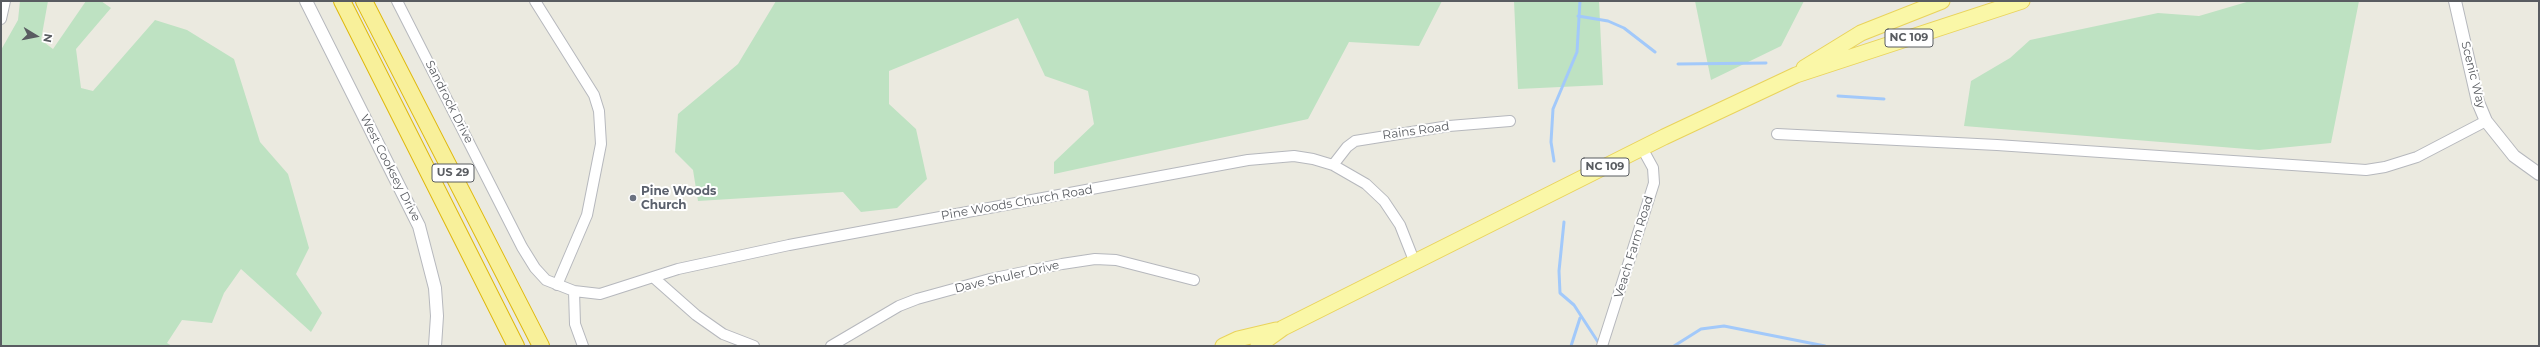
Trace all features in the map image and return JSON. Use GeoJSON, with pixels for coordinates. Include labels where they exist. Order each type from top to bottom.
{"type":"FeatureCollection","features":[{"type":"Feature","properties":{"kind":"highway","name":"US 29"},"geometry":{"type":"LineString","coordinates":[[342,1],[516,346]]}},
{"type":"Feature","properties":{"kind":"highway","name":"US 29"},"geometry":{"type":"LineString","coordinates":[[364,1],[541,346]]}},
{"type":"Feature","properties":{"kind":"main road","name":"NC 109"},"geometry":{"type":"LineString","coordinates":[[1796,75],[1809,63],[1861,33],[1942,1]]}},
{"type":"Feature","properties":{"kind":"main road","name":"NC 109"},"geometry":{"type":"LineString","coordinates":[[1258,346],[1283,328],[1642,148],[1796,75],[2022,1]]}},
{"type":"Feature","properties":{"kind":"main road","name":"NC 109"},"geometry":{"type":"LineString","coordinates":[[1223,346],[1238,339],[1283,328]]}},
{"type":"Feature","properties":{"kind":"street"},"geometry":{"type":"LineString","coordinates":[[1,19],[5,1]]}},
{"type":"Feature","properties":{"kind":"street","name":"West Cooksey Drive"},"geometry":{"type":"LineString","coordinates":[[306,1],[419,226],[435,288],[438,316],[436,346]]}},
{"type":"Feature","properties":{"kind":"street","name":"Sandrock Drive"},"geometry":{"type":"LineString","coordinates":[[397,1],[522,247],[541,276],[574,292]]}},
{"type":"Feature","properties":{"kind":"street"},"geometry":{"type":"LineString","coordinates":[[535,1],[591,89],[599,111],[601,144],[587,214],[557,285]]}},
{"type":"Feature","properties":{"kind":"street","name":"Scenic Way"},"geometry":{"type":"LineString","coordinates":[[2456,1],[2478,102],[2486,121],[2514,156],[2539,174]]}},
{"type":"Feature","properties":{"kind":"street","name":"Rains Road"},"geometry":{"type":"LineString","coordinates":[[1333,165],[1347,146],[1355,141],[1449,126],[1510,121]]}},
{"type":"Feature","properties":{"kind":"street"},"geometry":{"type":"LineString","coordinates":[[1777,134],[1997,145],[2366,170],[2385,167],[2417,157],[2486,121]]}},
{"type":"Feature","properties":{"kind":"street","name":"Veach Farm Road"},"geometry":{"type":"LineString","coordinates":[[1602,346],[1654,183],[1653,168],[1642,148]]}},
{"type":"Feature","properties":{"kind":"street","name":"Pine Woods Church Road"},"geometry":{"type":"LineString","coordinates":[[574,292],[600,294],[688,266],[789,245],[1248,160],[1294,156],[1314,158],[1333,165],[1366,184],[1384,201],[1400,225],[1415,263]]}},
{"type":"Feature","properties":{"kind":"street","name":"Dave Shuler Drive"},"geometry":{"type":"LineString","coordinates":[[831,346],[899,306],[920,298],[990,279],[1062,264],[1095,259],[1116,260],[1194,280]]}},
{"type":"Feature","properties":{"kind":"street"},"geometry":{"type":"LineString","coordinates":[[653,277],[696,315],[723,334],[754,346]]}},
{"type":"Feature","properties":{"kind":"street"},"geometry":{"type":"LineString","coordinates":[[574,292],[576,324],[582,346]]}},
{"type":"Feature","properties":{"kind":"green space"},"geometry":{"type":"Polygon","coordinates":[[[20,1],[48,1],[41,40],[53,49],[86,1],[101,1],[111,8],[76,49],[81,88],[93,91],[155,20],[187,30],[234,59],[260,142],[288,174],[309,248],[296,274],[322,313],[311,332],[241,269],[224,293],[212,323],[182,320],[167,343],[172,346],[1,346],[1,50],[18,20],[20,1]]]}},
{"type":"Feature","properties":{"kind":"green space"},"geometry":{"type":"Polygon","coordinates":[[[776,1],[1442,1],[1419,46],[1349,42],[1308,119],[1054,174],[1054,162],[1094,124],[1088,91],[1045,76],[1018,18],[889,71],[889,104],[916,129],[927,179],[897,208],[861,212],[843,192],[698,201],[693,170],[675,152],[678,114],[738,64],[776,1]]]}},
{"type":"Feature","properties":{"kind":"green space"},"geometry":{"type":"Polygon","coordinates":[[[1514,1],[1599,1],[1603,85],[1518,89],[1514,1]]]}},
{"type":"Feature","properties":{"kind":"green space"},"geometry":{"type":"Polygon","coordinates":[[[1695,1],[1804,1],[1781,46],[1711,80],[1695,1]]]}},
{"type":"Feature","properties":{"kind":"green space"},"geometry":{"type":"Polygon","coordinates":[[[2250,1],[2359,1],[2331,143],[2259,150],[1964,126],[1971,81],[2010,58],[2030,40],[2158,13],[2199,16],[2250,1]]]}},
{"type":"Feature","properties":{"kind":"waterway"},"geometry":{"type":"LineString","coordinates":[[1554,161],[1551,142],[1553,109],[1577,52],[1580,1]]}},
{"type":"Feature","properties":{"kind":"waterway"},"geometry":{"type":"LineString","coordinates":[[1578,16],[1608,21],[1624,28],[1655,52]]}},
{"type":"Feature","properties":{"kind":"waterway"},"geometry":{"type":"LineString","coordinates":[[1678,64],[1766,63]]}},
{"type":"Feature","properties":{"kind":"waterway"},"geometry":{"type":"LineString","coordinates":[[1838,96],[1884,99]]}},
{"type":"Feature","properties":{"kind":"waterway"},"geometry":{"type":"LineString","coordinates":[[1564,222],[1559,271],[1560,293],[1574,305],[1598,342]]}},
{"type":"Feature","properties":{"kind":"waterway"},"geometry":{"type":"LineString","coordinates":[[1571,346],[1580,318]]}},
{"type":"Feature","properties":{"kind":"waterway"},"geometry":{"type":"LineString","coordinates":[[1674,346],[1701,329],[1724,326],[1825,346]]}},
{"type":"Feature","properties":{"kind":"place","name":"Pine Woods Church"},"geometry":{"type":"Point","coordinates":[633,198]}}]}
